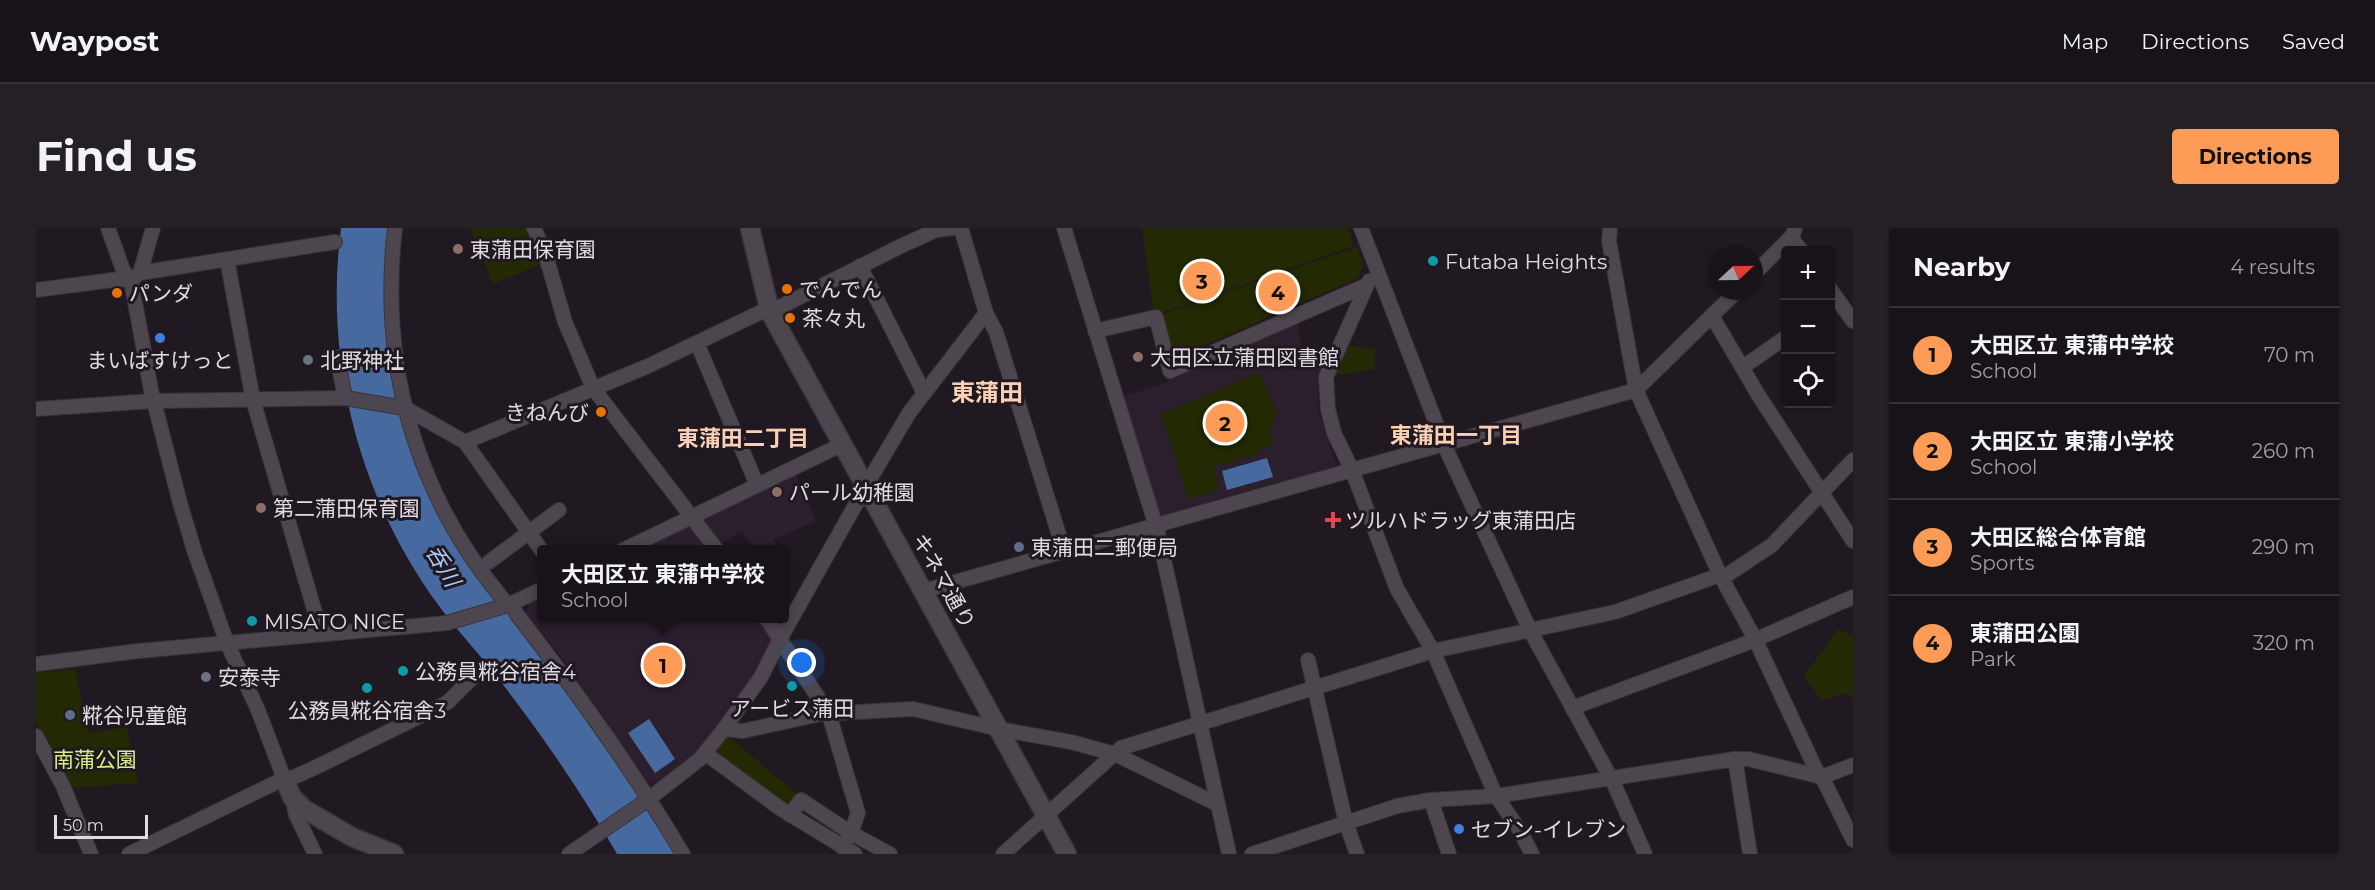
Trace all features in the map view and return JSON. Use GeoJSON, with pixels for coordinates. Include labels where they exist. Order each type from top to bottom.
{"type":"FeatureCollection","features":[{"type":"Feature","properties":{"kind":"street"},"geometry":{"type":"LineString","coordinates":[[108,228],[123,270],[136,276]]}},
{"type":"Feature","properties":{"kind":"street"},"geometry":{"type":"LineString","coordinates":[[153,228],[136,276],[153,401],[186,524],[227,643],[258,710],[289,789],[296,814],[315,854]]}},
{"type":"Feature","properties":{"kind":"street"},"geometry":{"type":"LineString","coordinates":[[396,228],[391,284],[391,322],[404,400],[417,448],[442,507],[471,557],[590,711],[683,854]]}},
{"type":"Feature","properties":{"kind":"street"},"geometry":{"type":"LineString","coordinates":[[534,228],[546,256],[565,322],[592,388],[714,545]]}},
{"type":"Feature","properties":{"kind":"street","name":"キネマ通り"},"geometry":{"type":"LineString","coordinates":[[750,228],[770,312],[1067,854]]}},
{"type":"Feature","properties":{"kind":"street"},"geometry":{"type":"LineString","coordinates":[[465,442],[648,366],[763,311],[770,312],[936,230],[960,228],[986,314],[996,332],[1064,551]]}},
{"type":"Feature","properties":{"kind":"street"},"geometry":{"type":"LineString","coordinates":[[1064,228],[1156,525],[1229,854]]}},
{"type":"Feature","properties":{"kind":"street"},"geometry":{"type":"LineString","coordinates":[[1361,228],[1444,445],[1530,630],[1611,778],[1646,854]]}},
{"type":"Feature","properties":{"kind":"street"},"geometry":{"type":"LineString","coordinates":[[1610,228],[1609,241],[1635,390],[1720,575],[1755,639],[1820,777],[1853,840]]}},
{"type":"Feature","properties":{"kind":"street"},"geometry":{"type":"LineString","coordinates":[[1763,265],[1793,233]]}},
{"type":"Feature","properties":{"kind":"street"},"geometry":{"type":"LineString","coordinates":[[36,290],[120,279],[335,242]]}},
{"type":"Feature","properties":{"kind":"street"},"geometry":{"type":"LineString","coordinates":[[227,259],[253,400],[321,633]]}},
{"type":"Feature","properties":{"kind":"street"},"geometry":{"type":"LineString","coordinates":[[860,266],[924,393]]}},
{"type":"Feature","properties":{"kind":"street"},"geometry":{"type":"LineString","coordinates":[[1376,269],[1326,377],[1328,409],[1334,433],[1352,470],[1397,589],[1432,651],[1496,796],[1520,830],[1532,854]]}},
{"type":"Feature","properties":{"kind":"street"},"geometry":{"type":"LineString","coordinates":[[1095,331],[1156,317],[1170,371],[1368,285]]}},
{"type":"Feature","properties":{"kind":"street"},"geometry":{"type":"LineString","coordinates":[[1835,299],[1853,321]]}},
{"type":"Feature","properties":{"kind":"street"},"geometry":{"type":"LineString","coordinates":[[923,591],[1635,390],[1728,300]]}},
{"type":"Feature","properties":{"kind":"street"},"geometry":{"type":"LineString","coordinates":[[569,854],[705,753],[724,729],[761,677],[780,639],[909,413],[986,314]]}},
{"type":"Feature","properties":{"kind":"street"},"geometry":{"type":"LineString","coordinates":[[1712,316],[1853,541]]}},
{"type":"Feature","properties":{"kind":"street"},"geometry":{"type":"LineString","coordinates":[[1743,367],[1781,340]]}},
{"type":"Feature","properties":{"kind":"street"},"geometry":{"type":"LineString","coordinates":[[697,343],[757,485]]}},
{"type":"Feature","properties":{"kind":"street"},"geometry":{"type":"LineString","coordinates":[[337,357],[346,398]]}},
{"type":"Feature","properties":{"kind":"street"},"geometry":{"type":"LineString","coordinates":[[36,409],[153,401],[346,398],[404,400],[465,442],[538,545]]}},
{"type":"Feature","properties":{"kind":"street"},"geometry":{"type":"LineString","coordinates":[[631,545],[843,444]]}},
{"type":"Feature","properties":{"kind":"street"},"geometry":{"type":"LineString","coordinates":[[1003,854],[1121,748],[1432,651],[1630,608],[1720,575],[1727,575],[1772,544],[1853,460]]}},
{"type":"Feature","properties":{"kind":"street"},"geometry":{"type":"LineString","coordinates":[[489,562],[559,510]]}},
{"type":"Feature","properties":{"kind":"street"},"geometry":{"type":"LineString","coordinates":[[36,664],[138,651],[449,622],[508,604],[537,591]]}},
{"type":"Feature","properties":{"kind":"street"},"geometry":{"type":"LineString","coordinates":[[1572,708],[1755,639],[1853,597]]}},
{"type":"Feature","properties":{"kind":"street"},"geometry":{"type":"LineString","coordinates":[[769,623],[829,714],[858,813],[851,833],[842,847]]}},
{"type":"Feature","properties":{"kind":"street"},"geometry":{"type":"LineString","coordinates":[[1308,660],[1346,823],[1357,854]]}},
{"type":"Feature","properties":{"kind":"street"},"geometry":{"type":"LineString","coordinates":[[289,789],[448,702],[483,667]]}},
{"type":"Feature","properties":{"kind":"street"},"geometry":{"type":"LineString","coordinates":[[724,729],[743,731],[829,714],[913,709],[999,729],[1071,742],[1115,754],[1217,804]]}},
{"type":"Feature","properties":{"kind":"street"},"geometry":{"type":"LineString","coordinates":[[36,736],[63,786],[91,854]]}},
{"type":"Feature","properties":{"kind":"street"},"geometry":{"type":"LineString","coordinates":[[705,753],[790,814],[855,854]]}},
{"type":"Feature","properties":{"kind":"street"},"geometry":{"type":"LineString","coordinates":[[1736,759],[1750,854]]}},
{"type":"Feature","properties":{"kind":"street"},"geometry":{"type":"LineString","coordinates":[[1252,854],[1397,806],[1431,800],[1496,796],[1736,759],[1748,759],[1820,777],[1853,765]]}},
{"type":"Feature","properties":{"kind":"street"},"geometry":{"type":"LineString","coordinates":[[135,853],[276,782],[289,789],[304,809],[352,837],[394,854]]}},
{"type":"Feature","properties":{"kind":"street"},"geometry":{"type":"LineString","coordinates":[[790,814],[801,800],[851,833],[890,854]]}},
{"type":"Feature","properties":{"kind":"street"},"geometry":{"type":"LineString","coordinates":[[1431,800],[1449,854]]}},
{"type":"Feature","properties":{"kind":"shaded area"},"geometry":{"type":"Polygon","coordinates":[[[1298,319],[1302,371],[1324,365],[1319,383],[1318,410],[1337,466],[1225,497],[1163,518],[1156,513],[1121,397],[1168,382],[1167,376],[1298,319]]]}},
{"type":"Feature","properties":{"kind":"shaded area","name":"パール幼稚園"},"geometry":{"type":"Polygon","coordinates":[[[794,471],[816,521],[773,540],[777,545],[752,545],[742,531],[720,544],[702,518],[794,471]]]}},
{"type":"Feature","properties":{"kind":"shaded area"},"geometry":{"type":"Polygon","coordinates":[[[694,524],[708,545],[651,545],[694,524]]]}},
{"type":"Feature","properties":{"kind":"shaded area"},"geometry":{"type":"Polygon","coordinates":[[[537,599],[537,623],[762,623],[773,644],[699,755],[658,785],[648,782],[559,654],[526,613],[529,603],[537,599]]]}},
{"type":"Feature","properties":{"kind":"green space"},"geometry":{"type":"Polygon","coordinates":[[[470,228],[528,228],[541,264],[493,284],[470,228]]]}},
{"type":"Feature","properties":{"kind":"green space"},"geometry":{"type":"Polygon","coordinates":[[[1142,228],[1348,228],[1353,246],[1154,316],[1142,228]]]}},
{"type":"Feature","properties":{"kind":"green space"},"geometry":{"type":"Polygon","coordinates":[[[1357,247],[1363,266],[1358,278],[1179,356],[1173,354],[1163,314],[1357,247]]]}},
{"type":"Feature","properties":{"kind":"green space"},"geometry":{"type":"Polygon","coordinates":[[[1340,345],[1375,349],[1375,369],[1326,377],[1340,345]]]}},
{"type":"Feature","properties":{"kind":"green space"},"geometry":{"type":"Polygon","coordinates":[[[1260,372],[1277,413],[1270,430],[1273,445],[1260,449],[1260,454],[1214,466],[1219,490],[1188,499],[1161,414],[1260,372]]]}},
{"type":"Feature","properties":{"kind":"green space"},"geometry":{"type":"Polygon","coordinates":[[[1838,629],[1849,634],[1853,633],[1853,701],[1849,693],[1821,700],[1804,676],[1838,629]]]}},
{"type":"Feature","properties":{"kind":"green space","name":"南蒲公園"},"geometry":{"type":"Polygon","coordinates":[[[75,669],[88,733],[127,727],[138,783],[71,788],[36,721],[36,673],[75,669]]]}},
{"type":"Feature","properties":{"kind":"green space"},"geometry":{"type":"Polygon","coordinates":[[[728,736],[798,795],[791,806],[759,788],[714,754],[728,736]]]}},
{"type":"Feature","properties":{"kind":"water","name":"呑川"},"geometry":{"type":"Polygon","coordinates":[[[341,228],[392,228],[388,277],[419,466],[526,632],[579,702],[676,854],[617,854],[545,741],[439,605],[421,580],[398,540],[378,499],[362,456],[350,411],[337,320],[337,274],[341,228]]]}},
{"type":"Feature","properties":{"kind":"water"},"geometry":{"type":"Polygon","coordinates":[[[1267,458],[1273,477],[1227,490],[1222,471],[1267,458]]]}},
{"type":"Feature","properties":{"kind":"water"},"geometry":{"type":"Polygon","coordinates":[[[649,719],[675,759],[655,773],[628,733],[649,719]]]}},
{"type":"Feature","properties":{"kind":"place","name":"東蒲田保育園"},"geometry":{"type":"Point","coordinates":[458,249]}},
{"type":"Feature","properties":{"kind":"place","name":"Futaba Heights"},"geometry":{"type":"Point","coordinates":[1433,261]}},
{"type":"Feature","properties":{"kind":"place","name":"大田区総合体育館"},"geometry":{"type":"Point","coordinates":[1202,281]}},
{"type":"Feature","properties":{"kind":"place","name":"でんでん"},"geometry":{"type":"Point","coordinates":[787,289]}},
{"type":"Feature","properties":{"kind":"place","name":"東蒲田公園"},"geometry":{"type":"Point","coordinates":[1278,292]}},
{"type":"Feature","properties":{"kind":"place","name":"パンダ"},"geometry":{"type":"Point","coordinates":[117,293]}},
{"type":"Feature","properties":{"kind":"place","name":"茶々丸"},"geometry":{"type":"Point","coordinates":[790,318]}},
{"type":"Feature","properties":{"kind":"place","name":"まいばすけっと"},"geometry":{"type":"Point","coordinates":[160,338]}},
{"type":"Feature","properties":{"kind":"place","name":"大田区立蒲田図書館"},"geometry":{"type":"Point","coordinates":[1138,357]}},
{"type":"Feature","properties":{"kind":"place","name":"北野神社"},"geometry":{"type":"Point","coordinates":[308,360]}},
{"type":"Feature","properties":{"kind":"place","name":"きねんび"},"geometry":{"type":"Point","coordinates":[601,412]}},
{"type":"Feature","properties":{"kind":"place","name":"大田区立 東蒲小学校"},"geometry":{"type":"Point","coordinates":[1225,423]}},
{"type":"Feature","properties":{"kind":"place","name":"パール幼稚園"},"geometry":{"type":"Point","coordinates":[777,492]}},
{"type":"Feature","properties":{"kind":"place","name":"第二蒲田保育園"},"geometry":{"type":"Point","coordinates":[261,508]}},
{"type":"Feature","properties":{"kind":"place","name":"ツルハドラッグ東蒲田店"},"geometry":{"type":"Point","coordinates":[1333,520]}},
{"type":"Feature","properties":{"kind":"place","name":"東蒲田二郵便局"},"geometry":{"type":"Point","coordinates":[1019,547]}},
{"type":"Feature","properties":{"kind":"place","name":"MISATO NICE"},"geometry":{"type":"Point","coordinates":[252,621]}},
{"type":"Feature","properties":{"kind":"place","name":"大田区立 東蒲中学校"},"geometry":{"type":"Point","coordinates":[663,665]}},
{"type":"Feature","properties":{"kind":"place","name":"公務員糀谷宿舎4"},"geometry":{"type":"Point","coordinates":[403,671]}},
{"type":"Feature","properties":{"kind":"place","name":"安泰寺"},"geometry":{"type":"Point","coordinates":[206,677]}},
{"type":"Feature","properties":{"kind":"place","name":"アービス蒲田"},"geometry":{"type":"Point","coordinates":[792,686]}},
{"type":"Feature","properties":{"kind":"place","name":"公務員糀谷宿舎3"},"geometry":{"type":"Point","coordinates":[367,688]}},
{"type":"Feature","properties":{"kind":"place","name":"糀谷児童館"},"geometry":{"type":"Point","coordinates":[70,715]}},
{"type":"Feature","properties":{"kind":"place","name":"セブン-イレブン"},"geometry":{"type":"Point","coordinates":[1459,829]}},
{"type":"Feature","properties":{"kind":"district","name":"東蒲田"},"geometry":{"type":"Point","coordinates":[987,392]}},
{"type":"Feature","properties":{"kind":"district","name":"東蒲田一丁目"},"geometry":{"type":"Point","coordinates":[1456,435]}},
{"type":"Feature","properties":{"kind":"district","name":"東蒲田二丁目"},"geometry":{"type":"Point","coordinates":[743,438]}}]}
